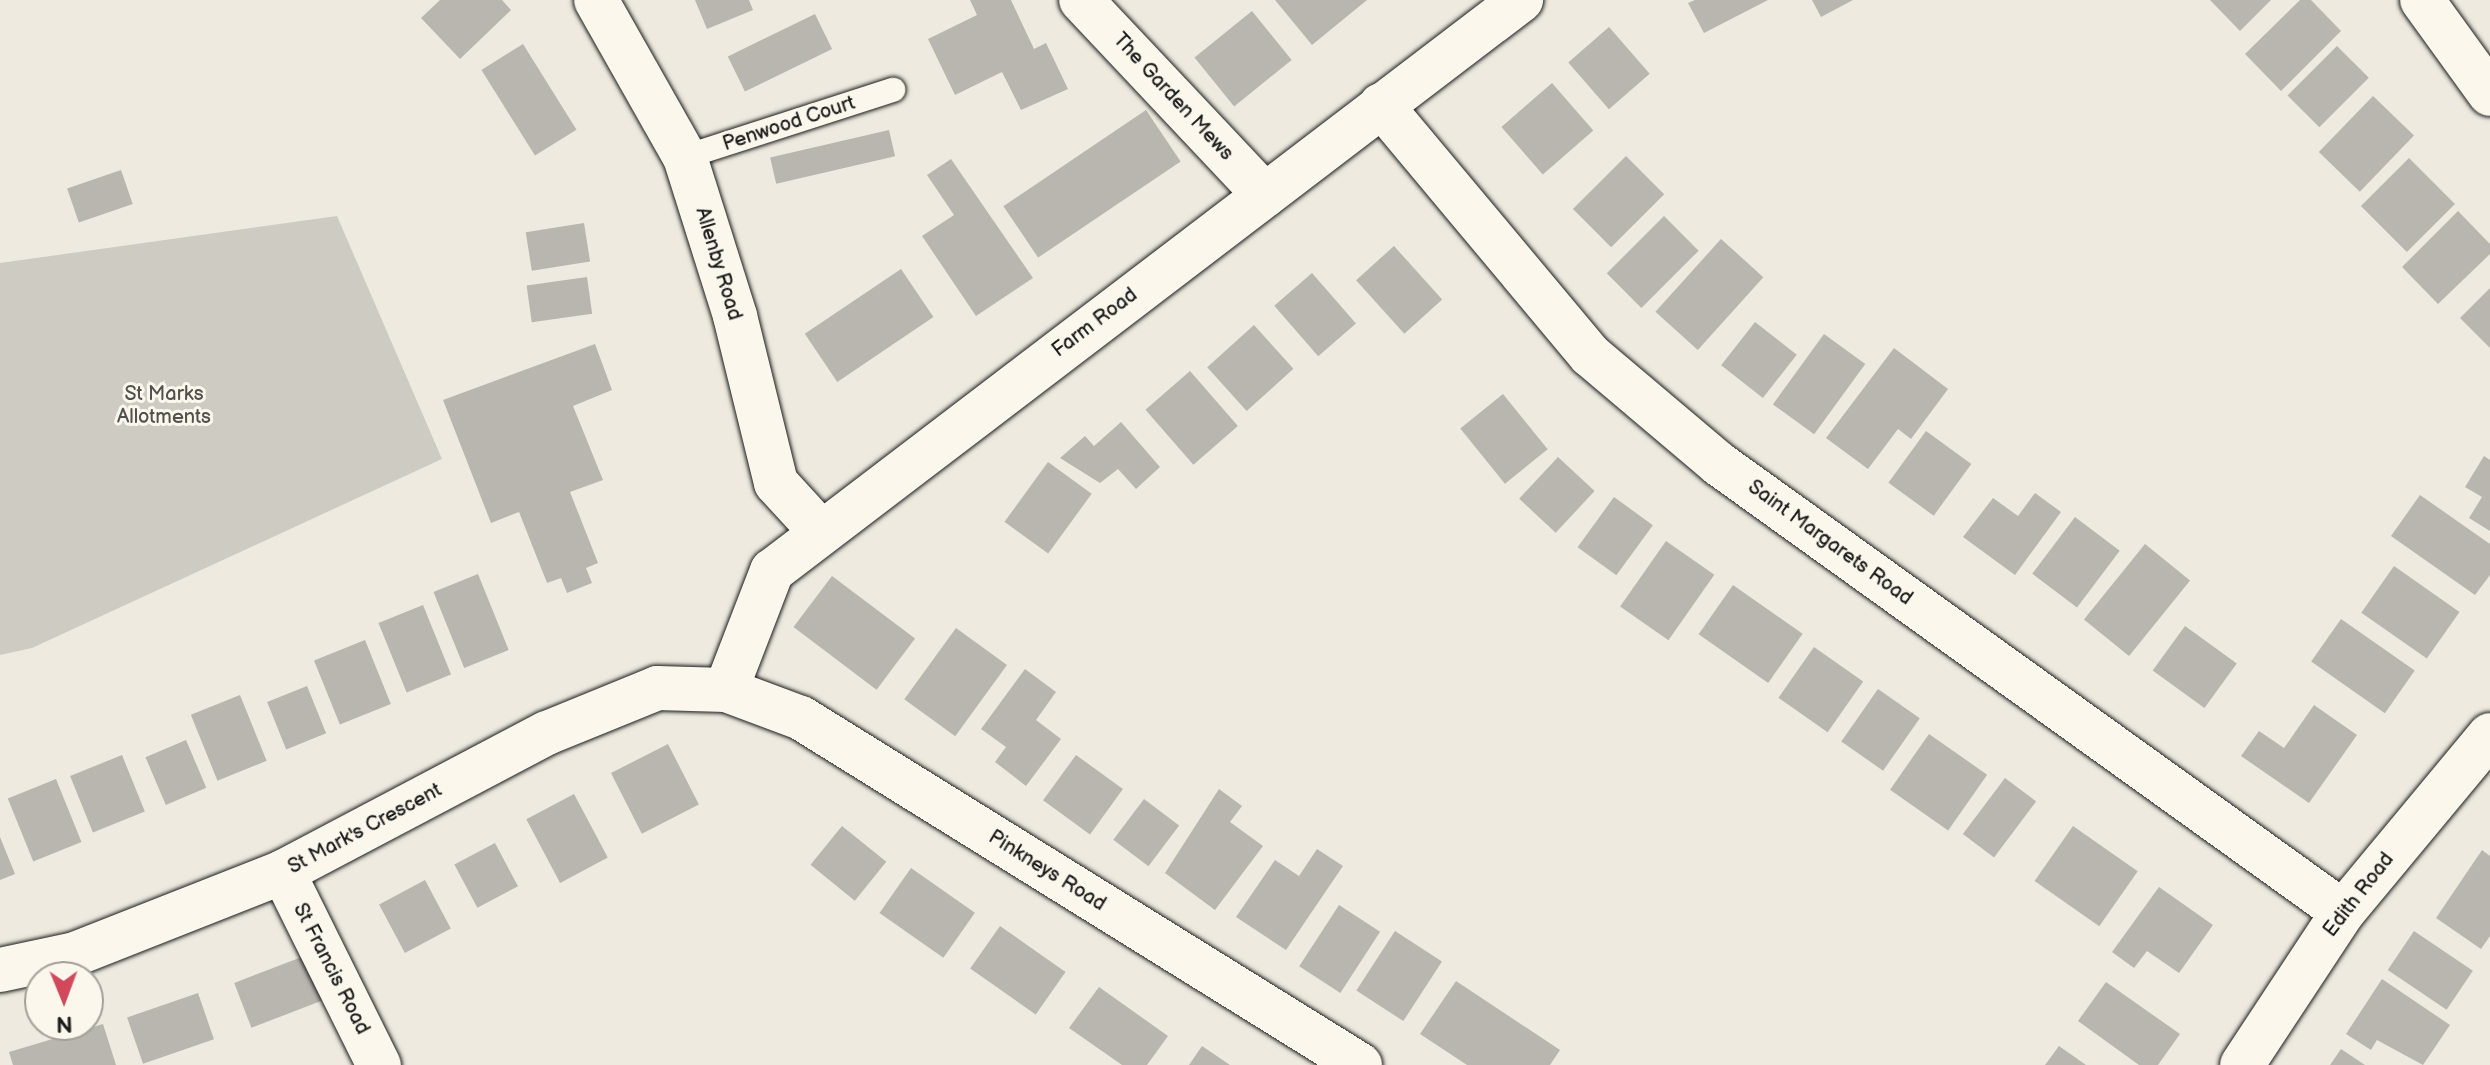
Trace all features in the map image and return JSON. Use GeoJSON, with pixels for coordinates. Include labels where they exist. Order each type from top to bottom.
{"type":"FeatureCollection","features":[{"type":"Feature","properties":{"kind":"street","name":"Allenby Road"},"geometry":{"type":"LineString","coordinates":[[596,0],[685,157],[735,316],[776,483],[821,532]]}},
{"type":"Feature","properties":{"kind":"street","name":"The Garden Mews"},"geometry":{"type":"LineString","coordinates":[[1081,0],[1265,195]]}},
{"type":"Feature","properties":{"kind":"street","name":"Farm Road"},"geometry":{"type":"LineString","coordinates":[[726,690],[772,571],[1521,0]]}},
{"type":"Feature","properties":{"kind":"street"},"geometry":{"type":"LineString","coordinates":[[2422,0],[2490,94]]}},
{"type":"Feature","properties":{"kind":"street","name":"Saint Margarets Road"},"geometry":{"type":"LineString","coordinates":[[1381,105],[1590,355],[1719,464],[2343,912]]}},
{"type":"Feature","properties":{"kind":"street","name":"St Mark's Crescent"},"geometry":{"type":"LineString","coordinates":[[0,970],[75,954],[283,872],[547,733],[657,688],[726,690]]}},
{"type":"Feature","properties":{"kind":"street","name":"Pinkneys Road"},"geometry":{"type":"LineString","coordinates":[[726,690],[801,718],[1360,1065]]}},
{"type":"Feature","properties":{"kind":"street","name":"Edith Road"},"geometry":{"type":"LineString","coordinates":[[2242,1065],[2343,912],[2490,735]]}},
{"type":"Feature","properties":{"kind":"street","name":"St Francis Road"},"geometry":{"type":"LineString","coordinates":[[283,872],[379,1065]]}},
{"type":"Feature","properties":{"kind":"lane","name":"Penwood Court"},"geometry":{"type":"LineString","coordinates":[[685,157],[893,90]]}},
{"type":"Feature","properties":{"kind":"green space","name":"St Marks Allotments"},"geometry":{"type":"Polygon","coordinates":[[[337,216],[442,459],[32,648],[0,655],[0,263],[337,216]]]}},
{"type":"Feature","properties":{"kind":"building"},"geometry":{"type":"Polygon","coordinates":[[[440,0],[502,0],[511,10],[460,59],[421,18],[440,0]]]}},
{"type":"Feature","properties":{"kind":"building"},"geometry":{"type":"Polygon","coordinates":[[[695,0],[749,0],[753,10],[707,29],[695,0]]]}},
{"type":"Feature","properties":{"kind":"building"},"geometry":{"type":"Polygon","coordinates":[[[970,0],[1011,0],[1034,49],[1046,43],[1068,89],[1021,110],[1002,72],[955,95],[928,39],[977,15],[970,0]]]}},
{"type":"Feature","properties":{"kind":"building"},"geometry":{"type":"Polygon","coordinates":[[[1275,0],[1367,0],[1312,45],[1275,0]]]}},
{"type":"Feature","properties":{"kind":"building"},"geometry":{"type":"Polygon","coordinates":[[[1695,0],[1768,0],[1704,33],[1688,3],[1695,0]]]}},
{"type":"Feature","properties":{"kind":"building"},"geometry":{"type":"Polygon","coordinates":[[[1812,0],[1853,0],[1821,17],[1812,0]]]}},
{"type":"Feature","properties":{"kind":"building"},"geometry":{"type":"Polygon","coordinates":[[[2210,0],[2271,0],[2240,31],[2210,0]]]}},
{"type":"Feature","properties":{"kind":"building"},"geometry":{"type":"Polygon","coordinates":[[[2300,0],[2311,0],[2341,31],[2281,91],[2245,54],[2300,0]]]}},
{"type":"Feature","properties":{"kind":"building"},"geometry":{"type":"Polygon","coordinates":[[[1252,11],[1292,60],[1234,107],[1194,58],[1252,11]]]}},
{"type":"Feature","properties":{"kind":"building"},"geometry":{"type":"Polygon","coordinates":[[[815,14],[832,49],[745,92],[728,57],[815,14]]]}},
{"type":"Feature","properties":{"kind":"building"},"geometry":{"type":"Polygon","coordinates":[[[1609,27],[1650,74],[1609,109],[1568,62],[1609,27]]]}},
{"type":"Feature","properties":{"kind":"building"},"geometry":{"type":"Polygon","coordinates":[[[523,44],[577,130],[535,156],[481,70],[523,44]]]}},
{"type":"Feature","properties":{"kind":"building"},"geometry":{"type":"Polygon","coordinates":[[[2337,46],[2369,78],[2319,127],[2288,95],[2337,46]]]}},
{"type":"Feature","properties":{"kind":"building"},"geometry":{"type":"Polygon","coordinates":[[[1552,83],[1593,131],[1543,175],[1501,127],[1552,83]]]}},
{"type":"Feature","properties":{"kind":"building"},"geometry":{"type":"Polygon","coordinates":[[[2373,96],[2414,136],[2360,192],[2319,152],[2373,96]]]}},
{"type":"Feature","properties":{"kind":"building"},"geometry":{"type":"Polygon","coordinates":[[[1146,110],[1181,161],[1038,258],[1003,206],[1146,110]]]}},
{"type":"Feature","properties":{"kind":"building"},"geometry":{"type":"Polygon","coordinates":[[[889,130],[895,156],[776,184],[770,157],[889,130]]]}},
{"type":"Feature","properties":{"kind":"building"},"geometry":{"type":"Polygon","coordinates":[[[1626,156],[1664,194],[1611,247],[1573,209],[1626,156]]]}},
{"type":"Feature","properties":{"kind":"building"},"geometry":{"type":"Polygon","coordinates":[[[2409,158],[2455,204],[2407,252],[2361,206],[2409,158]]]}},
{"type":"Feature","properties":{"kind":"building"},"geometry":{"type":"Polygon","coordinates":[[[951,159],[1033,278],[976,316],[922,236],[954,215],[927,175],[951,159]]]}},
{"type":"Feature","properties":{"kind":"building"},"geometry":{"type":"Polygon","coordinates":[[[121,170],[133,204],[79,223],[67,189],[121,170]]]}},
{"type":"Feature","properties":{"kind":"building"},"geometry":{"type":"Polygon","coordinates":[[[2458,211],[2490,244],[2490,254],[2438,304],[2402,267],[2458,211]]]}},
{"type":"Feature","properties":{"kind":"building"},"geometry":{"type":"Polygon","coordinates":[[[1664,216],[1699,251],[1641,308],[1607,273],[1664,216]]]}},
{"type":"Feature","properties":{"kind":"building"},"geometry":{"type":"Polygon","coordinates":[[[584,223],[590,262],[532,271],[526,232],[584,223]]]}},
{"type":"Feature","properties":{"kind":"building"},"geometry":{"type":"Polygon","coordinates":[[[1721,239],[1763,277],[1698,350],[1655,312],[1721,239]]]}},
{"type":"Feature","properties":{"kind":"building"},"geometry":{"type":"Polygon","coordinates":[[[1394,246],[1442,300],[1404,334],[1356,280],[1394,246]]]}},
{"type":"Feature","properties":{"kind":"building"},"geometry":{"type":"Polygon","coordinates":[[[901,269],[933,317],[837,382],[805,334],[901,269]]]}},
{"type":"Feature","properties":{"kind":"building"},"geometry":{"type":"Polygon","coordinates":[[[1312,273],[1356,324],[1318,356],[1274,306],[1312,273]]]}},
{"type":"Feature","properties":{"kind":"building"},"geometry":{"type":"Polygon","coordinates":[[[587,277],[592,314],[532,322],[527,285],[587,277]]]}},
{"type":"Feature","properties":{"kind":"building"},"geometry":{"type":"Polygon","coordinates":[[[2490,288],[2490,348],[2460,318],[2490,288]]]}},
{"type":"Feature","properties":{"kind":"building"},"geometry":{"type":"Polygon","coordinates":[[[1755,322],[1797,355],[1763,398],[1721,365],[1755,322]]]}},
{"type":"Feature","properties":{"kind":"building"},"geometry":{"type":"Polygon","coordinates":[[[1254,325],[1293,369],[1247,411],[1207,367],[1254,325]]]}},
{"type":"Feature","properties":{"kind":"building"},"geometry":{"type":"Polygon","coordinates":[[[1824,334],[1865,364],[1814,434],[1773,404],[1824,334]]]}},
{"type":"Feature","properties":{"kind":"building"},"geometry":{"type":"Polygon","coordinates":[[[595,344],[612,390],[573,406],[603,480],[570,492],[598,563],[586,568],[592,583],[567,593],[561,578],[547,583],[519,512],[491,523],[443,400],[595,344]]]}},
{"type":"Feature","properties":{"kind":"building"},"geometry":{"type":"Polygon","coordinates":[[[1894,348],[1948,389],[1911,439],[1898,429],[1868,469],[1826,438],[1894,348]]]}},
{"type":"Feature","properties":{"kind":"building"},"geometry":{"type":"Polygon","coordinates":[[[1190,371],[1238,426],[1193,465],[1145,410],[1190,371]]]}},
{"type":"Feature","properties":{"kind":"building"},"geometry":{"type":"Polygon","coordinates":[[[1503,394],[1548,449],[1505,484],[1460,429],[1503,394]]]}},
{"type":"Feature","properties":{"kind":"building"},"geometry":{"type":"Polygon","coordinates":[[[1121,422],[1160,467],[1136,489],[1118,469],[1100,483],[1060,458],[1085,436],[1094,446],[1121,422]]]}},
{"type":"Feature","properties":{"kind":"building"},"geometry":{"type":"Polygon","coordinates":[[[1926,431],[1971,464],[1934,516],[1888,483],[1926,431]]]}},
{"type":"Feature","properties":{"kind":"building"},"geometry":{"type":"Polygon","coordinates":[[[2484,456],[2490,460],[2490,531],[2469,518],[2482,497],[2465,487],[2484,456]]]}},
{"type":"Feature","properties":{"kind":"building"},"geometry":{"type":"Polygon","coordinates":[[[1558,457],[1595,491],[1556,533],[1519,499],[1558,457]]]}},
{"type":"Feature","properties":{"kind":"building"},"geometry":{"type":"Polygon","coordinates":[[[1048,462],[1092,494],[1048,554],[1005,522],[1048,462]]]}},
{"type":"Feature","properties":{"kind":"building"},"geometry":{"type":"Polygon","coordinates":[[[2035,493],[2061,512],[2015,575],[1963,537],[1993,498],[2018,516],[2035,493]]]}},
{"type":"Feature","properties":{"kind":"building"},"geometry":{"type":"Polygon","coordinates":[[[2420,495],[2490,544],[2490,575],[2475,595],[2391,536],[2420,495]]]}},
{"type":"Feature","properties":{"kind":"building"},"geometry":{"type":"Polygon","coordinates":[[[1614,497],[1653,525],[1616,575],[1578,547],[1614,497]]]}},
{"type":"Feature","properties":{"kind":"building"},"geometry":{"type":"Polygon","coordinates":[[[2075,517],[2120,551],[2077,607],[2032,574],[2075,517]]]}},
{"type":"Feature","properties":{"kind":"building"},"geometry":{"type":"Polygon","coordinates":[[[1666,541],[1714,575],[1668,640],[1620,607],[1666,541]]]}},
{"type":"Feature","properties":{"kind":"building"},"geometry":{"type":"Polygon","coordinates":[[[2145,544],[2190,581],[2129,656],[2084,619],[2145,544]]]}},
{"type":"Feature","properties":{"kind":"building"},"geometry":{"type":"Polygon","coordinates":[[[2394,566],[2460,612],[2427,659],[2361,613],[2394,566]]]}},
{"type":"Feature","properties":{"kind":"building"},"geometry":{"type":"Polygon","coordinates":[[[478,574],[509,650],[464,668],[433,592],[478,574]]]}},
{"type":"Feature","properties":{"kind":"building"},"geometry":{"type":"Polygon","coordinates":[[[832,576],[915,639],[877,690],[793,627],[832,576]]]}},
{"type":"Feature","properties":{"kind":"building"},"geometry":{"type":"Polygon","coordinates":[[[1733,585],[1803,634],[1768,683],[1699,634],[1733,585]]]}},
{"type":"Feature","properties":{"kind":"building"},"geometry":{"type":"Polygon","coordinates":[[[423,605],[451,675],[407,693],[378,623],[423,605]]]}},
{"type":"Feature","properties":{"kind":"building"},"geometry":{"type":"Polygon","coordinates":[[[2341,619],[2415,671],[2385,713],[2311,662],[2341,619]]]}},
{"type":"Feature","properties":{"kind":"building"},"geometry":{"type":"Polygon","coordinates":[[[2185,626],[2237,664],[2204,708],[2153,670],[2185,626]]]}},
{"type":"Feature","properties":{"kind":"building"},"geometry":{"type":"Polygon","coordinates":[[[956,628],[1007,665],[955,736],[904,699],[956,628]]]}},
{"type":"Feature","properties":{"kind":"building"},"geometry":{"type":"Polygon","coordinates":[[[365,640],[391,704],[340,725],[314,661],[365,640]]]}},
{"type":"Feature","properties":{"kind":"building"},"geometry":{"type":"Polygon","coordinates":[[[1814,647],[1863,681],[1828,732],[1778,698],[1814,647]]]}},
{"type":"Feature","properties":{"kind":"building"},"geometry":{"type":"Polygon","coordinates":[[[1025,669],[1056,692],[1036,720],[1061,739],[1026,786],[995,762],[1006,747],[981,729],[1025,669]]]}},
{"type":"Feature","properties":{"kind":"building"},"geometry":{"type":"Polygon","coordinates":[[[307,686],[326,733],[286,749],[267,702],[307,686]]]}},
{"type":"Feature","properties":{"kind":"building"},"geometry":{"type":"Polygon","coordinates":[[[1878,689],[1920,718],[1883,771],[1841,741],[1878,689]]]}},
{"type":"Feature","properties":{"kind":"building"},"geometry":{"type":"Polygon","coordinates":[[[240,695],[267,761],[217,781],[191,715],[240,695]]]}},
{"type":"Feature","properties":{"kind":"building"},"geometry":{"type":"Polygon","coordinates":[[[2314,705],[2357,735],[2309,803],[2241,756],[2259,731],[2284,748],[2314,705]]]}},
{"type":"Feature","properties":{"kind":"building"},"geometry":{"type":"Polygon","coordinates":[[[1929,734],[1987,775],[1948,830],[1890,790],[1929,734]]]}},
{"type":"Feature","properties":{"kind":"building"},"geometry":{"type":"Polygon","coordinates":[[[186,740],[206,788],[166,805],[145,757],[186,740]]]}},
{"type":"Feature","properties":{"kind":"building"},"geometry":{"type":"Polygon","coordinates":[[[668,744],[699,805],[642,834],[611,773],[668,744]]]}},
{"type":"Feature","properties":{"kind":"building"},"geometry":{"type":"Polygon","coordinates":[[[122,755],[145,812],[93,833],[70,776],[122,755]]]}},
{"type":"Feature","properties":{"kind":"building"},"geometry":{"type":"Polygon","coordinates":[[[1076,755],[1123,789],[1090,834],[1043,800],[1076,755]]]}},
{"type":"Feature","properties":{"kind":"building"},"geometry":{"type":"Polygon","coordinates":[[[2005,778],[2036,801],[1994,857],[1963,834],[2005,778]]]}},
{"type":"Feature","properties":{"kind":"building"},"geometry":{"type":"Polygon","coordinates":[[[56,779],[81,842],[33,862],[8,798],[56,779]]]}},
{"type":"Feature","properties":{"kind":"building"},"geometry":{"type":"Polygon","coordinates":[[[1219,789],[1242,806],[1230,822],[1263,846],[1215,910],[1165,873],[1219,789]]]}},
{"type":"Feature","properties":{"kind":"building"},"geometry":{"type":"Polygon","coordinates":[[[574,794],[608,858],[560,883],[526,819],[574,794]]]}},
{"type":"Feature","properties":{"kind":"building"},"geometry":{"type":"Polygon","coordinates":[[[1144,799],[1179,825],[1148,866],[1113,840],[1144,799]]]}},
{"type":"Feature","properties":{"kind":"building"},"geometry":{"type":"Polygon","coordinates":[[[842,826],[886,862],[855,901],[811,865],[842,826]]]}},
{"type":"Feature","properties":{"kind":"building"},"geometry":{"type":"Polygon","coordinates":[[[2073,826],[2138,871],[2099,926],[2035,881],[2073,826]]]}},
{"type":"Feature","properties":{"kind":"building"},"geometry":{"type":"Polygon","coordinates":[[[0,837],[15,874],[0,880],[0,837]]]}},
{"type":"Feature","properties":{"kind":"building"},"geometry":{"type":"Polygon","coordinates":[[[495,843],[518,886],[477,908],[454,865],[495,843]]]}},
{"type":"Feature","properties":{"kind":"building"},"geometry":{"type":"Polygon","coordinates":[[[1317,849],[1343,866],[1286,950],[1236,917],[1275,860],[1299,876],[1317,849]]]}},
{"type":"Feature","properties":{"kind":"building"},"geometry":{"type":"Polygon","coordinates":[[[2482,850],[2490,856],[2490,936],[2481,949],[2436,918],[2482,850]]]}},
{"type":"Feature","properties":{"kind":"building"},"geometry":{"type":"Polygon","coordinates":[[[911,868],[975,913],[943,958],[879,913],[911,868]]]}},
{"type":"Feature","properties":{"kind":"building"},"geometry":{"type":"Polygon","coordinates":[[[425,880],[451,929],[405,953],[379,904],[425,880]]]}},
{"type":"Feature","properties":{"kind":"building"},"geometry":{"type":"Polygon","coordinates":[[[2159,887],[2213,925],[2179,973],[2147,951],[2134,968],[2112,952],[2159,887]]]}},
{"type":"Feature","properties":{"kind":"building"},"geometry":{"type":"Polygon","coordinates":[[[1339,905],[1380,932],[1340,993],[1299,966],[1339,905]]]}},
{"type":"Feature","properties":{"kind":"building"},"geometry":{"type":"Polygon","coordinates":[[[1000,926],[1066,972],[1036,1014],[970,969],[1000,926]]]}},
{"type":"Feature","properties":{"kind":"building"},"geometry":{"type":"Polygon","coordinates":[[[1395,931],[1442,961],[1403,1021],[1356,991],[1395,931]]]}},
{"type":"Feature","properties":{"kind":"building"},"geometry":{"type":"Polygon","coordinates":[[[2414,931],[2473,971],[2447,1010],[2388,970],[2414,931]]]}},
{"type":"Feature","properties":{"kind":"building"},"geometry":{"type":"Polygon","coordinates":[[[307,955],[324,1000],[251,1028],[234,983],[307,955]]]}},
{"type":"Feature","properties":{"kind":"building"},"geometry":{"type":"Polygon","coordinates":[[[2382,979],[2450,1025],[2423,1065],[2377,1040],[2371,1050],[2346,1034],[2382,979]]]}},
{"type":"Feature","properties":{"kind":"building"},"geometry":{"type":"Polygon","coordinates":[[[1456,981],[1560,1050],[1550,1065],[1467,1065],[1420,1034],[1456,981]]]}},
{"type":"Feature","properties":{"kind":"building"},"geometry":{"type":"Polygon","coordinates":[[[2106,982],[2180,1034],[2158,1065],[2139,1065],[2078,1021],[2106,982]]]}},
{"type":"Feature","properties":{"kind":"building"},"geometry":{"type":"Polygon","coordinates":[[[1099,987],[1168,1036],[1147,1065],[1122,1065],[1069,1028],[1099,987]]]}},
{"type":"Feature","properties":{"kind":"building"},"geometry":{"type":"Polygon","coordinates":[[[198,993],[214,1039],[143,1064],[127,1017],[198,993]]]}},
{"type":"Feature","properties":{"kind":"building"},"geometry":{"type":"Polygon","coordinates":[[[104,1027],[116,1065],[13,1065],[9,1052],[46,1041],[104,1041],[104,1027]]]}},
{"type":"Feature","properties":{"kind":"building"},"geometry":{"type":"Polygon","coordinates":[[[1202,1046],[1230,1065],[1189,1065],[1202,1046]]]}},
{"type":"Feature","properties":{"kind":"building"},"geometry":{"type":"Polygon","coordinates":[[[2059,1046],[2086,1065],[2045,1065],[2059,1046]]]}},
{"type":"Feature","properties":{"kind":"building"},"geometry":{"type":"Polygon","coordinates":[[[2341,1049],[2365,1065],[2330,1065],[2341,1049]]]}}]}
